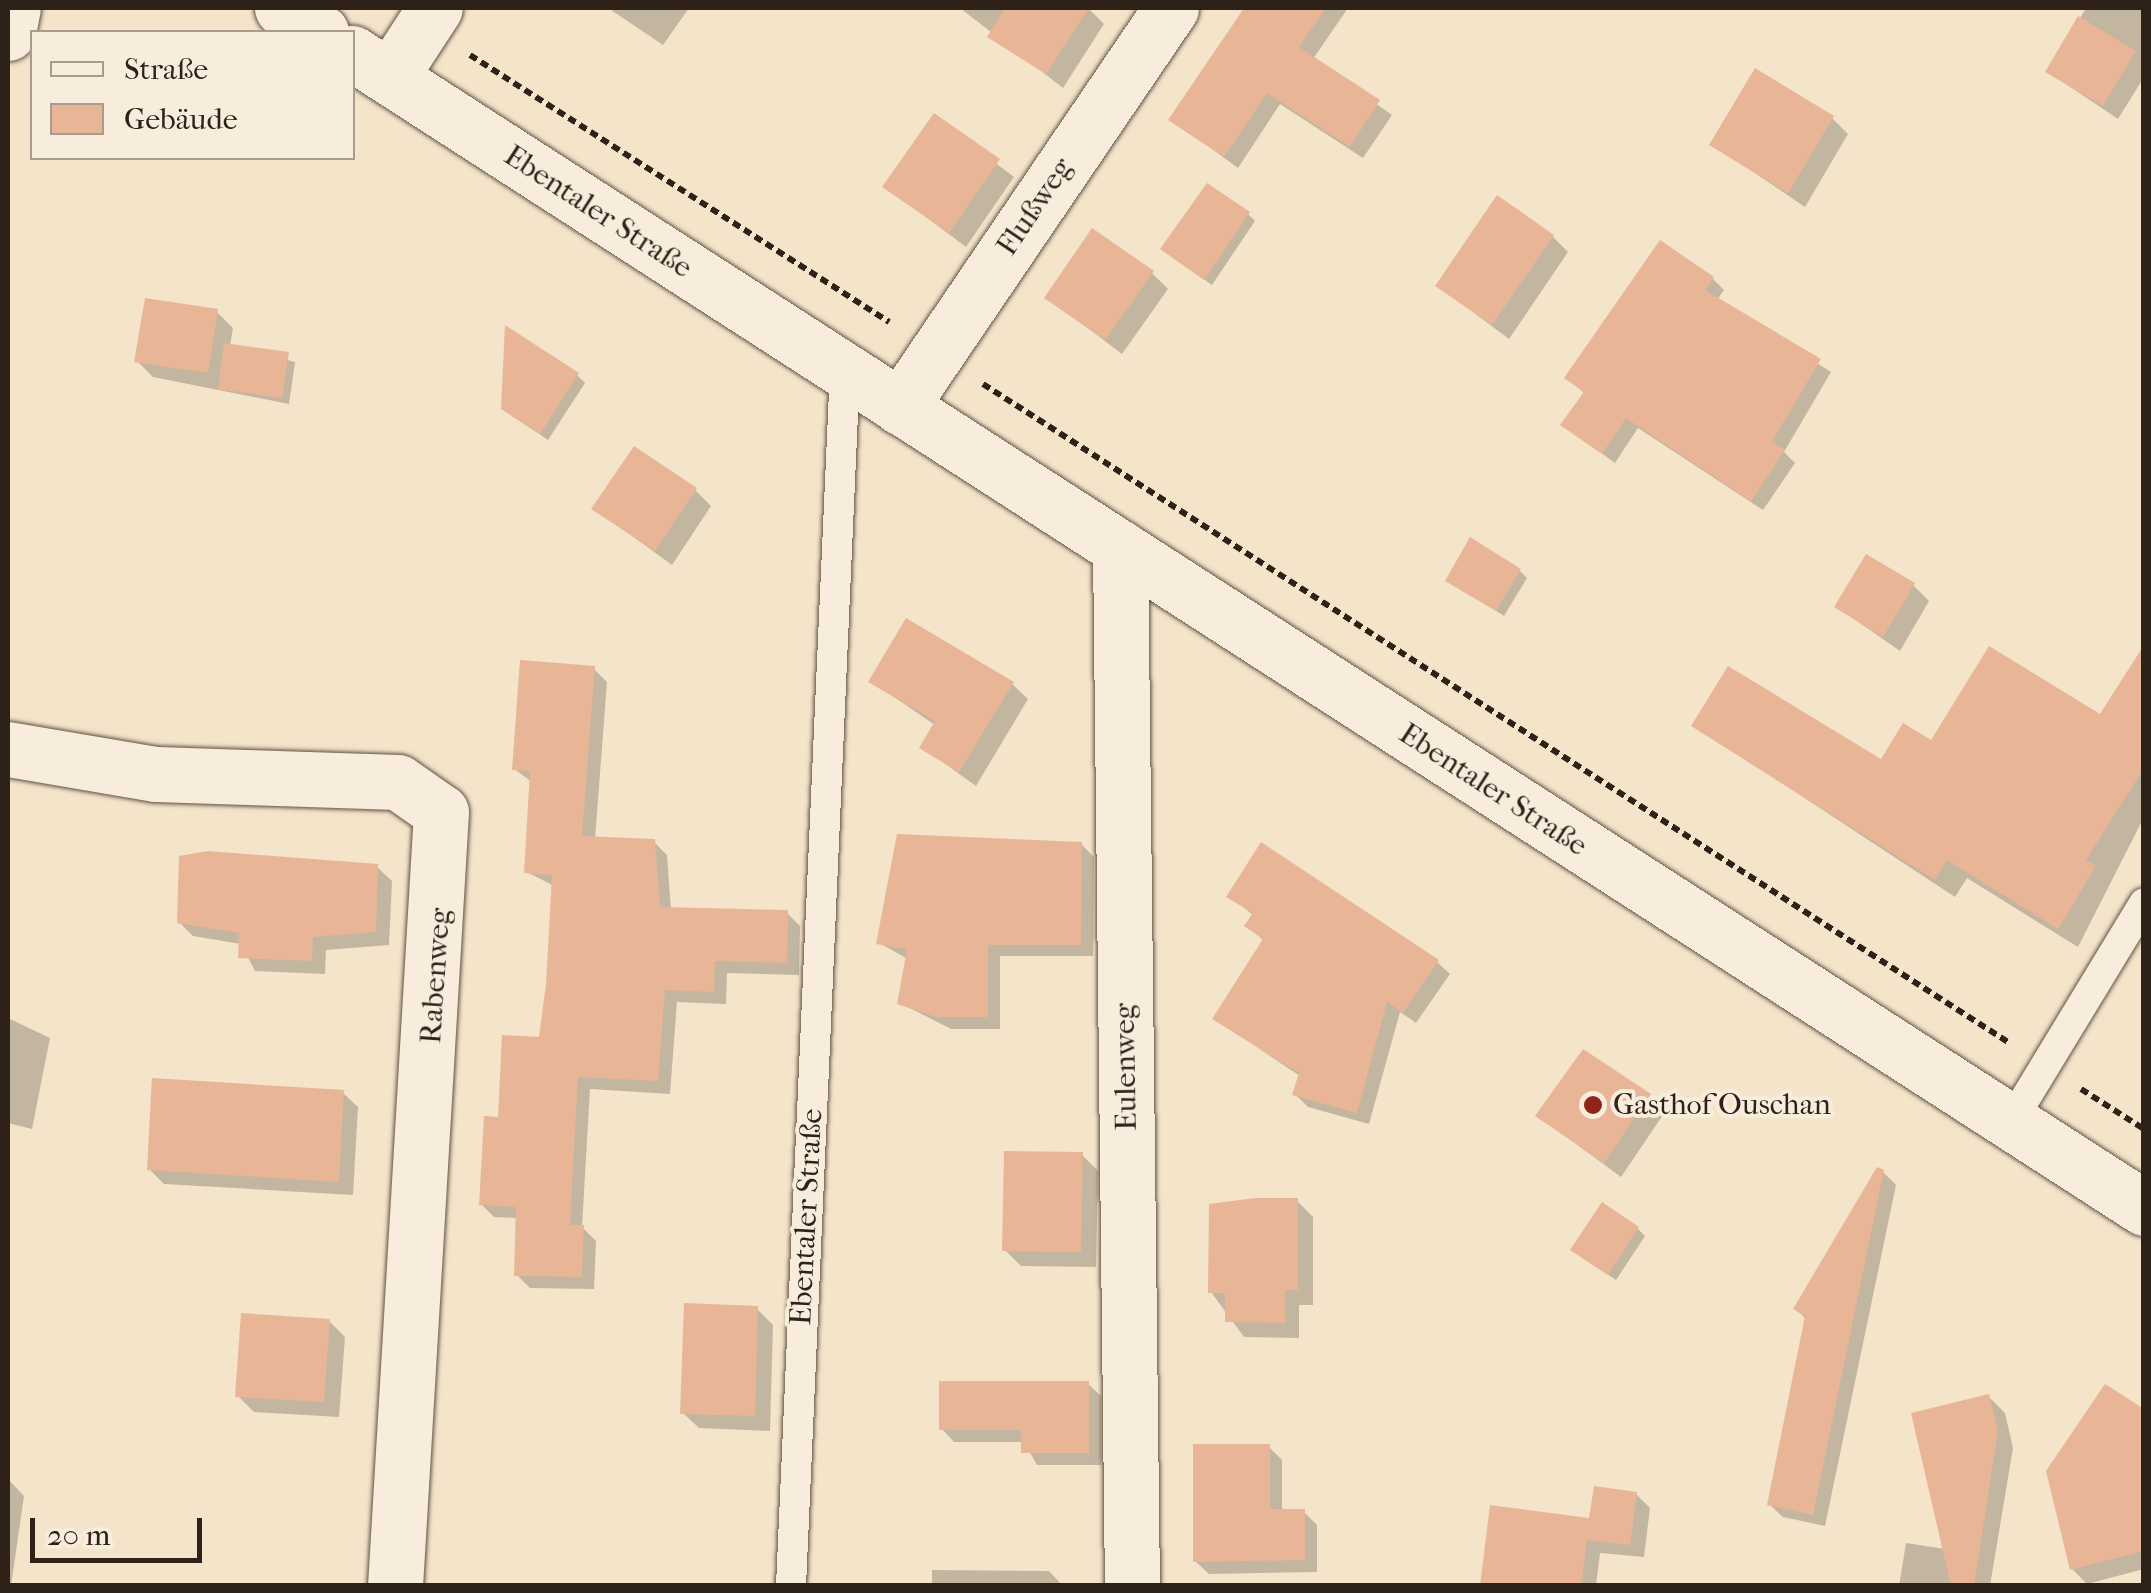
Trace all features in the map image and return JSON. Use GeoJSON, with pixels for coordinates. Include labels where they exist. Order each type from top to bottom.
{"type":"FeatureCollection","features":[{"type":"Feature","properties":{"kind":"street"},"geometry":{"type":"LineString","coordinates":[[8,34],[13,8]]}},
{"type":"Feature","properties":{"kind":"street"},"geometry":{"type":"LineString","coordinates":[[282,8],[318,30]]}},
{"type":"Feature","properties":{"kind":"street","name":"Flußweg"},"geometry":{"type":"LineString","coordinates":[[900,407],[1171,8]]}},
{"type":"Feature","properties":{"kind":"street"},"geometry":{"type":"LineString","coordinates":[[371,65],[429,16]]}},
{"type":"Feature","properties":{"kind":"street","name":"Ebentaler Straße"},"geometry":{"type":"LineString","coordinates":[[371,65],[2144,1208]]}},
{"type":"Feature","properties":{"kind":"street","name":"Eulenweg"},"geometry":{"type":"LineString","coordinates":[[1120,548],[1132,1586]]}},
{"type":"Feature","properties":{"kind":"street","name":"Rabenweg"},"geometry":{"type":"LineString","coordinates":[[8,749],[156,774],[398,782],[441,812],[395,1586]]}},
{"type":"Feature","properties":{"kind":"lane","name":"Ebentaler Straße"},"geometry":{"type":"LineString","coordinates":[[791,1586],[845,370]]}},
{"type":"Feature","properties":{"kind":"lane"},"geometry":{"type":"LineString","coordinates":[[2010,1122],[2144,903]]}},
{"type":"Feature","properties":{"kind":"path"},"geometry":{"type":"LineString","coordinates":[[429,16],[936,353],[2144,1129]]}},
{"type":"Feature","properties":{"kind":"building"},"geometry":{"type":"Polygon","coordinates":[[[1005,8],[1089,8],[1046,74],[987,37],[1005,8]]]}},
{"type":"Feature","properties":{"kind":"building"},"geometry":{"type":"Polygon","coordinates":[[[1244,8],[1326,8],[1299,47],[1380,100],[1350,147],[1267,93],[1224,157],[1168,120],[1244,8]]]}},
{"type":"Feature","properties":{"kind":"building"},"geometry":{"type":"Polygon","coordinates":[[[2078,16],[2136,51],[2103,106],[2045,72],[2078,16]]]}},
{"type":"Feature","properties":{"kind":"building"},"geometry":{"type":"Polygon","coordinates":[[[1755,68],[1834,116],[1788,193],[1709,145],[1755,68]]]}},
{"type":"Feature","properties":{"kind":"building"},"geometry":{"type":"Polygon","coordinates":[[[934,113],[1000,159],[949,233],[882,187],[934,113]]]}},
{"type":"Feature","properties":{"kind":"building"},"geometry":{"type":"Polygon","coordinates":[[[1207,183],[1250,212],[1204,280],[1160,249],[1207,183]]]}},
{"type":"Feature","properties":{"kind":"building"},"geometry":{"type":"Polygon","coordinates":[[[1497,195],[1554,235],[1492,325],[1435,286],[1497,195]]]}},
{"type":"Feature","properties":{"kind":"building"},"geometry":{"type":"Polygon","coordinates":[[[1092,228],[1154,271],[1105,340],[1044,298],[1092,228]]]}},
{"type":"Feature","properties":{"kind":"building"},"geometry":{"type":"Polygon","coordinates":[[[1660,240],[1714,277],[1705,290],[1821,359],[1772,441],[1785,450],[1751,501],[1626,418],[1602,454],[1560,425],[1584,392],[1564,378],[1660,240]]]}},
{"type":"Feature","properties":{"kind":"building"},"geometry":{"type":"Polygon","coordinates":[[[145,298],[218,309],[208,373],[134,362],[145,298]]]}},
{"type":"Feature","properties":{"kind":"building"},"geometry":{"type":"Polygon","coordinates":[[[505,325],[579,373],[540,434],[501,409],[505,325]]]}},
{"type":"Feature","properties":{"kind":"building"},"geometry":{"type":"Polygon","coordinates":[[[224,343],[289,352],[282,398],[218,389],[224,343]]]}},
{"type":"Feature","properties":{"kind":"building"},"geometry":{"type":"Polygon","coordinates":[[[634,446],[697,488],[655,551],[591,509],[634,446]]]}},
{"type":"Feature","properties":{"kind":"building"},"geometry":{"type":"Polygon","coordinates":[[[1470,537],[1521,569],[1496,611],[1445,581],[1470,537]]]}},
{"type":"Feature","properties":{"kind":"building"},"geometry":{"type":"Polygon","coordinates":[[[1866,554],[1915,583],[1883,637],[1834,607],[1866,554]]]}},
{"type":"Feature","properties":{"kind":"building"},"geometry":{"type":"Polygon","coordinates":[[[906,618],[1014,682],[959,772],[919,748],[935,721],[868,682],[906,618]]]}},
{"type":"Feature","properties":{"kind":"building"},"geometry":{"type":"Polygon","coordinates":[[[2144,645],[2144,768],[2086,860],[2096,866],[2058,929],[1947,860],[1935,880],[1691,726],[1728,666],[1881,759],[1903,723],[1931,740],[1989,646],[2100,714],[2144,645]]]}},
{"type":"Feature","properties":{"kind":"building"},"geometry":{"type":"Polygon","coordinates":[[[520,660],[595,666],[582,836],[655,839],[660,907],[788,910],[787,963],[715,961],[714,992],[665,990],[658,1081],[578,1077],[570,1225],[584,1225],[582,1277],[514,1276],[516,1207],[479,1205],[484,1116],[498,1117],[502,1035],[539,1037],[546,984],[552,875],[524,873],[530,771],[512,770],[520,660]]]}},
{"type":"Feature","properties":{"kind":"building"},"geometry":{"type":"Polygon","coordinates":[[[897,834],[1082,842],[1081,945],[988,945],[988,1017],[936,1017],[897,1004],[907,949],[876,944],[897,834]]]}},
{"type":"Feature","properties":{"kind":"building"},"geometry":{"type":"Polygon","coordinates":[[[1261,842],[1439,960],[1403,1013],[1387,1002],[1357,1113],[1292,1095],[1299,1073],[1212,1019],[1263,939],[1244,926],[1253,913],[1226,897],[1261,842]]]}},
{"type":"Feature","properties":{"kind":"building"},"geometry":{"type":"Polygon","coordinates":[[[208,851],[378,864],[376,932],[313,937],[312,961],[238,958],[239,933],[177,923],[179,856],[208,851]]]}},
{"type":"Feature","properties":{"kind":"building","name":"Gasthof Ouschan"},"geometry":{"type":"Polygon","coordinates":[[[1583,1049],[1651,1094],[1604,1163],[1535,1116],[1583,1049]]]}},
{"type":"Feature","properties":{"kind":"building"},"geometry":{"type":"Polygon","coordinates":[[[152,1078],[344,1090],[339,1182],[147,1170],[152,1078]]]}},
{"type":"Feature","properties":{"kind":"building"},"geometry":{"type":"Polygon","coordinates":[[[1004,1151],[1083,1152],[1081,1252],[1002,1251],[1004,1151]]]}},
{"type":"Feature","properties":{"kind":"building"},"geometry":{"type":"Polygon","coordinates":[[[1877,1167],[1884,1170],[1813,1515],[1767,1505],[1805,1316],[1793,1309],[1877,1167]]]}},
{"type":"Feature","properties":{"kind":"building"},"geometry":{"type":"Polygon","coordinates":[[[1298,1198],[1298,1290],[1285,1290],[1285,1323],[1225,1322],[1225,1293],[1208,1293],[1209,1204],[1298,1198]]]}},
{"type":"Feature","properties":{"kind":"building"},"geometry":{"type":"Polygon","coordinates":[[[1602,1202],[1639,1227],[1608,1275],[1570,1250],[1602,1202]]]}},
{"type":"Feature","properties":{"kind":"building"},"geometry":{"type":"Polygon","coordinates":[[[684,1303],[758,1306],[755,1416],[680,1414],[684,1303]]]}},
{"type":"Feature","properties":{"kind":"building"},"geometry":{"type":"Polygon","coordinates":[[[241,1313],[330,1319],[324,1402],[235,1397],[241,1313]]]}},
{"type":"Feature","properties":{"kind":"building"},"geometry":{"type":"Polygon","coordinates":[[[939,1381],[1089,1381],[1089,1453],[1021,1453],[1021,1430],[939,1430],[939,1381]]]}},
{"type":"Feature","properties":{"kind":"building"},"geometry":{"type":"Polygon","coordinates":[[[2105,1384],[2144,1409],[2144,1551],[2070,1570],[2046,1471],[2105,1384]]]}},
{"type":"Feature","properties":{"kind":"building"},"geometry":{"type":"Polygon","coordinates":[[[1989,1394],[1998,1431],[1974,1586],[1951,1586],[1911,1413],[1989,1394]]]}},
{"type":"Feature","properties":{"kind":"building"},"geometry":{"type":"Polygon","coordinates":[[[1193,1444],[1270,1444],[1270,1509],[1305,1509],[1305,1560],[1193,1562],[1193,1444]]]}},
{"type":"Feature","properties":{"kind":"building"},"geometry":{"type":"Polygon","coordinates":[[[1594,1486],[1637,1492],[1630,1545],[1587,1540],[1581,1586],[1480,1586],[1490,1505],[1589,1518],[1594,1486]]]}},
{"type":"Feature","properties":{"kind":"place","name":"Gasthof Ouschan"},"geometry":{"type":"Point","coordinates":[1593,1105]}}]}
